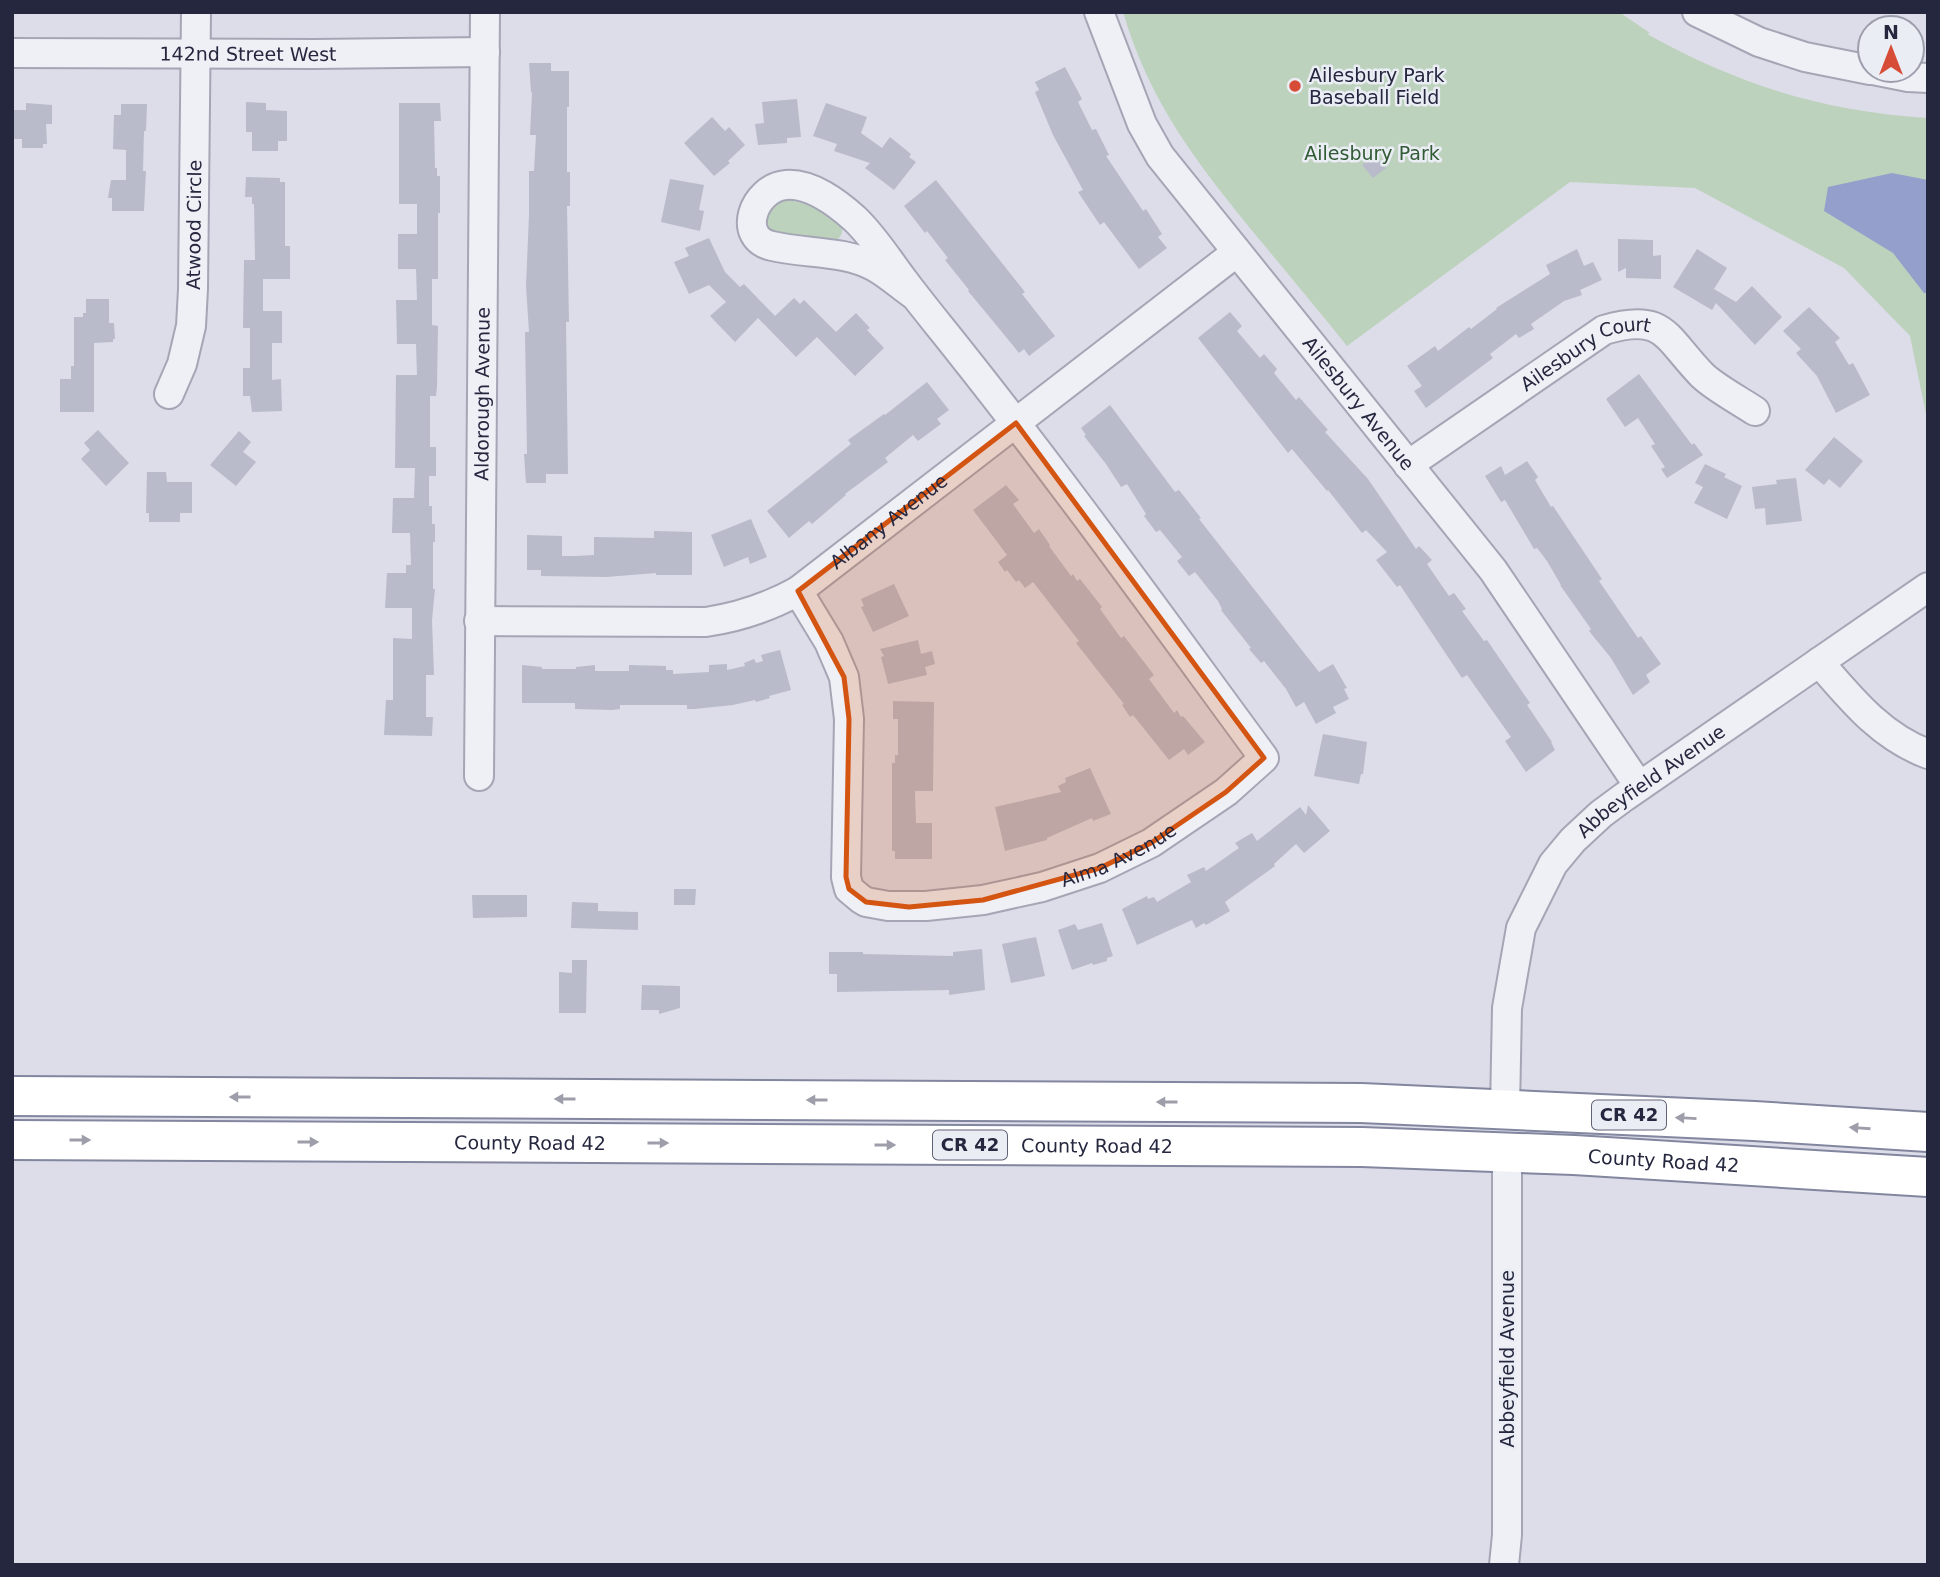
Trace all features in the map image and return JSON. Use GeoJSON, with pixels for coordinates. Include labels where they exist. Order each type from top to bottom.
{"type":"FeatureCollection","features":[{"type":"Feature","properties":{"kind":"highway"},"geometry":{"type":"LineString","coordinates":[[12,1096],[1279,1102],[1504,1109],[1501,1123],[1495,1128],[1220,1122],[1079,1146]]}},
{"type":"Feature","properties":{"kind":"highway"},"geometry":{"type":"LineString","coordinates":[[612,1143],[613,1099]]}},
{"type":"Feature","properties":{"kind":"highway","name":"CR 42"},"geometry":{"type":"LineString","coordinates":[[1504,1109],[1928,1132]]}},
{"type":"Feature","properties":{"kind":"highway","name":"County Road 42"},"geometry":{"type":"LineString","coordinates":[[12,1140],[1362,1147],[1507,1152],[1928,1177]]}},
{"type":"Feature","properties":{"kind":"street","name":"Atwood Circle"},"geometry":{"type":"LineString","coordinates":[[169,394],[183,364],[191,326],[196,12]]}},
{"type":"Feature","properties":{"kind":"street","name":"Aldorough Avenue"},"geometry":{"type":"LineString","coordinates":[[479,776],[485,12]]}},
{"type":"Feature","properties":{"kind":"street","name":"Ailesbury Avenue"},"geometry":{"type":"LineString","coordinates":[[1099,12],[1125,83],[1160,156],[1493,570],[1639,786]]}},
{"type":"Feature","properties":{"kind":"street"},"geometry":{"type":"LineString","coordinates":[[1697,12],[1759,42],[1805,57],[1856,67]]}},
{"type":"Feature","properties":{"kind":"street","name":"142nd Street West"},"geometry":{"type":"LineString","coordinates":[[12,53],[485,52]]}},
{"type":"Feature","properties":{"kind":"street"},"geometry":{"type":"LineString","coordinates":[[914,295],[862,261],[766,245],[756,236],[752,227],[757,201],[766,192],[784,185],[808,189],[832,200],[866,229],[914,295],[1016,423]]}},
{"type":"Feature","properties":{"kind":"street","name":"Albany Avenue"},"geometry":{"type":"LineString","coordinates":[[479,621],[706,622],[730,619],[777,603],[798,591],[1237,252]]}},
{"type":"Feature","properties":{"kind":"street","name":"Ailesbury Court"},"geometry":{"type":"LineString","coordinates":[[1408,465],[1604,330],[1623,324],[1643,324],[1662,330],[1703,376],[1755,411]]}},
{"type":"Feature","properties":{"kind":"street","name":"Alma Avenue"},"geometry":{"type":"LineString","coordinates":[[798,591],[829,642],[844,677],[849,719],[846,877],[849,889],[866,902],[888,906],[926,906],[983,900],[1042,887],[1100,868],[1151,843],[1226,792],[1264,758],[1016,423]]}},
{"type":"Feature","properties":{"kind":"street","name":"Abbeyfield Avenue"},"geometry":{"type":"LineString","coordinates":[[1504,1109],[1507,1008],[1513,964],[1521,928],[1553,864],[1573,840],[1601,814],[1928,587]]}},
{"type":"Feature","properties":{"kind":"street"},"geometry":{"type":"LineString","coordinates":[[1819,662],[1861,710],[1889,734],[1928,754]]}},
{"type":"Feature","properties":{"kind":"street","name":"Abbeyfield Avenue"},"geometry":{"type":"LineString","coordinates":[[1504,1565],[1507,1535],[1507,1152]]}},
{"type":"Feature","properties":{"kind":"highlighted area"},"geometry":{"type":"Polygon","coordinates":[[[1016,423],[1264,758],[1226,792],[1151,843],[1100,868],[983,900],[909,907],[866,902],[849,889],[846,877],[849,719],[844,677],[798,591],[1016,423]]]}},
{"type":"Feature","properties":{"kind":"green space","name":"Ailesbury Park"},"geometry":{"type":"Polygon","coordinates":[[[1123,12],[1619,12],[1650,33],[1647,34],[1715,68],[1748,81],[1817,102],[1928,118],[1928,424],[1910,336],[1844,268],[1695,188],[1570,182],[1347,346],[1237,212],[1179,133],[1147,76],[1123,12]]]}},
{"type":"Feature","properties":{"kind":"green space"},"geometry":{"type":"Polygon","coordinates":[[[781,199],[825,212],[841,225],[842,233],[835,242],[770,233],[765,225],[769,207],[781,199]]]}},
{"type":"Feature","properties":{"kind":"water"},"geometry":{"type":"Polygon","coordinates":[[[1892,173],[1928,180],[1928,293],[1924,293],[1893,253],[1824,211],[1828,187],[1892,173]]]}},
{"type":"Feature","properties":{"kind":"building"},"geometry":{"type":"Polygon","coordinates":[[[529,63],[551,63],[551,71],[569,71],[569,322],[566,322],[568,474],[546,474],[546,483],[526,483],[524,454],[527,454],[525,332],[529,332],[526,286],[529,171],[534,171],[536,135],[530,135],[532,92],[529,63]]]}},
{"type":"Feature","properties":{"kind":"building"},"geometry":{"type":"Polygon","coordinates":[[[1065,67],[1082,99],[1078,102],[1092,130],[1096,129],[1109,155],[1106,156],[1162,234],[1158,237],[1167,248],[1139,269],[1104,222],[1100,225],[1078,192],[1083,190],[1053,135],[1035,92],[1039,90],[1035,82],[1065,67]]]}},
{"type":"Feature","properties":{"kind":"building"},"geometry":{"type":"Polygon","coordinates":[[[797,99],[801,137],[787,138],[787,143],[758,145],[755,124],[764,123],[762,102],[797,99]]]}},
{"type":"Feature","properties":{"kind":"building"},"geometry":{"type":"Polygon","coordinates":[[[246,102],[266,103],[266,110],[287,111],[287,141],[278,141],[278,151],[252,151],[252,132],[246,132],[246,102]]]}},
{"type":"Feature","properties":{"kind":"building"},"geometry":{"type":"Polygon","coordinates":[[[26,103],[52,105],[52,124],[46,124],[47,144],[43,144],[43,148],[22,148],[22,139],[12,139],[12,110],[26,110],[26,103]]]}},
{"type":"Feature","properties":{"kind":"building"},"geometry":{"type":"Polygon","coordinates":[[[399,103],[440,103],[441,121],[434,121],[435,168],[437,176],[440,176],[440,213],[438,279],[432,279],[432,325],[438,326],[437,386],[436,396],[430,396],[430,447],[436,447],[436,476],[429,476],[429,506],[432,506],[432,524],[435,524],[432,620],[434,675],[426,675],[426,717],[433,717],[432,736],[384,735],[386,700],[393,700],[393,638],[412,639],[412,608],[385,608],[387,573],[406,573],[406,565],[411,565],[410,533],[392,533],[393,498],[414,498],[415,468],[395,468],[396,375],[417,375],[416,344],[397,344],[396,300],[417,300],[416,269],[398,269],[398,234],[417,234],[417,204],[399,204],[399,103]]]}},
{"type":"Feature","properties":{"kind":"building"},"geometry":{"type":"Polygon","coordinates":[[[826,103],[867,117],[861,133],[882,148],[890,137],[911,154],[909,157],[916,162],[894,190],[865,168],[870,163],[834,151],[837,144],[813,136],[826,103]]]}},
{"type":"Feature","properties":{"kind":"building"},"geometry":{"type":"Polygon","coordinates":[[[121,104],[147,104],[144,131],[144,211],[112,211],[112,198],[108,198],[111,180],[126,180],[126,150],[113,149],[114,115],[121,115],[121,104]]]}},
{"type":"Feature","properties":{"kind":"building"},"geometry":{"type":"Polygon","coordinates":[[[712,117],[725,131],[729,127],[745,145],[728,161],[730,163],[714,176],[684,143],[712,117]]]}},
{"type":"Feature","properties":{"kind":"building"},"geometry":{"type":"Polygon","coordinates":[[[1375,155],[1386,168],[1373,178],[1362,165],[1375,155]]]}},
{"type":"Feature","properties":{"kind":"building"},"geometry":{"type":"Polygon","coordinates":[[[246,177],[280,178],[280,182],[285,182],[285,246],[290,246],[290,279],[263,279],[263,311],[282,311],[282,343],[272,343],[272,380],[281,379],[282,411],[252,412],[250,396],[243,396],[243,368],[250,368],[250,328],[243,328],[244,260],[255,260],[254,204],[252,197],[245,197],[246,177]]]}},
{"type":"Feature","properties":{"kind":"building"},"geometry":{"type":"Polygon","coordinates":[[[670,179],[704,185],[699,210],[704,211],[700,231],[661,222],[670,179]]]}},
{"type":"Feature","properties":{"kind":"building"},"geometry":{"type":"Polygon","coordinates":[[[936,180],[1025,292],[1022,294],[1055,336],[1029,356],[1024,349],[1019,353],[968,291],[945,260],[948,258],[927,231],[925,233],[904,206],[936,180]]]}},
{"type":"Feature","properties":{"kind":"building"},"geometry":{"type":"Polygon","coordinates":[[[709,238],[725,272],[740,287],[744,284],[775,316],[794,298],[800,304],[804,300],[836,332],[856,313],[884,348],[855,376],[817,337],[796,357],[758,318],[735,342],[710,316],[726,302],[709,285],[689,294],[674,262],[689,256],[685,248],[709,238]]]}},
{"type":"Feature","properties":{"kind":"building"},"geometry":{"type":"Polygon","coordinates":[[[1618,239],[1653,240],[1653,256],[1661,255],[1661,279],[1626,278],[1626,268],[1618,272],[1618,239]]]}},
{"type":"Feature","properties":{"kind":"building"},"geometry":{"type":"Polygon","coordinates":[[[1577,249],[1584,266],[1593,262],[1602,280],[1580,290],[1582,295],[1564,301],[1531,324],[1534,329],[1519,338],[1516,334],[1490,354],[1493,358],[1426,408],[1414,391],[1422,386],[1407,366],[1435,346],[1438,351],[1469,327],[1471,329],[1496,308],[1550,274],[1546,265],[1577,249]]]}},
{"type":"Feature","properties":{"kind":"building"},"geometry":{"type":"Polygon","coordinates":[[[1697,249],[1727,268],[1714,289],[1736,302],[1752,286],[1782,317],[1755,345],[1716,303],[1712,310],[1673,287],[1697,249]]]}},
{"type":"Feature","properties":{"kind":"building"},"geometry":{"type":"Polygon","coordinates":[[[86,299],[109,299],[109,323],[114,323],[115,339],[113,342],[94,343],[94,412],[60,412],[60,379],[71,379],[71,366],[74,366],[74,317],[83,317],[83,313],[86,313],[86,299]]]}},
{"type":"Feature","properties":{"kind":"building"},"geometry":{"type":"Polygon","coordinates":[[[1809,307],[1840,338],[1835,342],[1849,365],[1853,363],[1870,395],[1836,413],[1817,376],[1796,353],[1801,349],[1783,331],[1809,307]]]}},
{"type":"Feature","properties":{"kind":"building"},"geometry":{"type":"Polygon","coordinates":[[[1230,312],[1242,326],[1237,331],[1260,358],[1264,354],[1277,369],[1274,373],[1296,400],[1299,397],[1328,430],[1325,432],[1368,479],[1416,549],[1419,546],[1432,560],[1427,564],[1449,596],[1454,593],[1466,609],[1462,611],[1484,641],[1487,640],[1530,703],[1527,705],[1555,750],[1526,772],[1505,741],[1511,737],[1467,675],[1462,678],[1400,585],[1397,587],[1376,560],[1387,552],[1366,530],[1362,533],[1292,449],[1288,453],[1198,338],[1230,312]]]}},
{"type":"Feature","properties":{"kind":"building"},"geometry":{"type":"Polygon","coordinates":[[[1639,374],[1692,445],[1694,443],[1703,455],[1667,478],[1661,469],[1665,467],[1651,446],[1655,444],[1638,418],[1625,427],[1606,399],[1639,374]]]}},
{"type":"Feature","properties":{"kind":"building"},"geometry":{"type":"Polygon","coordinates":[[[927,382],[949,410],[937,419],[941,424],[918,441],[913,435],[885,458],[888,462],[845,494],[812,524],[809,521],[789,538],[767,511],[851,444],[848,440],[927,382]]]}},
{"type":"Feature","properties":{"kind":"building"},"geometry":{"type":"Polygon","coordinates":[[[1110,405],[1175,492],[1179,490],[1319,672],[1333,664],[1347,688],[1344,689],[1349,699],[1333,707],[1336,713],[1316,724],[1304,702],[1296,707],[1264,661],[1261,663],[1249,649],[1251,648],[1195,572],[1189,576],[1177,561],[1182,557],[1160,530],[1156,532],[1127,484],[1121,487],[1081,428],[1110,405]]]}},
{"type":"Feature","properties":{"kind":"building"},"geometry":{"type":"Polygon","coordinates":[[[98,430],[129,463],[106,486],[81,459],[90,450],[84,443],[98,430]]]}},
{"type":"Feature","properties":{"kind":"building"},"geometry":{"type":"Polygon","coordinates":[[[239,431],[251,442],[243,452],[256,462],[236,486],[210,465],[239,431]]]}},
{"type":"Feature","properties":{"kind":"building"},"geometry":{"type":"Polygon","coordinates":[[[1834,437],[1863,461],[1840,488],[1829,479],[1824,485],[1805,470],[1834,437]]]}},
{"type":"Feature","properties":{"kind":"building"},"geometry":{"type":"Polygon","coordinates":[[[1527,461],[1538,477],[1535,480],[1551,507],[1553,506],[1602,579],[1599,581],[1638,638],[1641,636],[1661,664],[1646,675],[1650,682],[1633,695],[1611,658],[1589,631],[1591,629],[1560,585],[1547,561],[1537,548],[1534,549],[1505,500],[1501,502],[1485,476],[1501,466],[1505,475],[1527,461]]]}},
{"type":"Feature","properties":{"kind":"building"},"geometry":{"type":"Polygon","coordinates":[[[1705,464],[1726,474],[1724,477],[1742,486],[1727,519],[1694,503],[1703,487],[1695,483],[1705,464]]]}},
{"type":"Feature","properties":{"kind":"building"},"geometry":{"type":"Polygon","coordinates":[[[147,472],[166,472],[167,482],[192,482],[192,513],[180,513],[180,522],[149,522],[149,513],[146,513],[147,472]]]}},
{"type":"Feature","properties":{"kind":"building"},"geometry":{"type":"Polygon","coordinates":[[[1796,478],[1802,521],[1766,525],[1765,508],[1755,509],[1752,487],[1796,478]]]}},
{"type":"Feature","properties":{"kind":"building"},"geometry":{"type":"Polygon","coordinates":[[[1006,485],[1019,500],[1013,504],[1034,533],[1039,529],[1071,576],[1073,574],[1077,581],[1080,579],[1121,638],[1124,636],[1154,675],[1149,679],[1174,713],[1177,710],[1205,742],[1188,755],[1184,749],[1169,760],[1133,715],[1130,717],[1122,705],[1124,704],[1076,643],[1079,641],[1033,582],[1025,588],[1019,580],[1016,582],[1007,570],[1005,572],[998,562],[1007,555],[973,510],[1006,485]]]}},
{"type":"Feature","properties":{"kind":"building"},"geometry":{"type":"Polygon","coordinates":[[[751,519],[767,557],[750,564],[748,557],[724,567],[711,535],[751,519]]]}},
{"type":"Feature","properties":{"kind":"building"},"geometry":{"type":"Polygon","coordinates":[[[654,531],[692,532],[692,575],[656,573],[606,577],[541,576],[541,570],[527,570],[527,535],[562,536],[562,556],[576,556],[594,555],[594,537],[654,538],[654,531]]]}},
{"type":"Feature","properties":{"kind":"building"},"geometry":{"type":"Polygon","coordinates":[[[894,584],[909,616],[873,632],[861,607],[864,606],[861,599],[894,584]]]}},
{"type":"Feature","properties":{"kind":"building"},"geometry":{"type":"Polygon","coordinates":[[[918,640],[921,654],[932,651],[935,664],[925,667],[927,675],[888,684],[881,657],[884,656],[880,649],[918,640]]]}},
{"type":"Feature","properties":{"kind":"building"},"geometry":{"type":"Polygon","coordinates":[[[780,650],[791,690],[756,702],[694,709],[687,709],[687,705],[620,705],[620,709],[612,710],[575,709],[575,703],[522,703],[522,665],[542,669],[576,669],[595,665],[595,671],[629,671],[629,665],[666,666],[666,670],[673,670],[673,674],[709,672],[709,665],[727,664],[727,670],[745,666],[744,663],[754,659],[756,663],[763,661],[761,655],[780,650]]]}},
{"type":"Feature","properties":{"kind":"building"},"geometry":{"type":"Polygon","coordinates":[[[893,701],[934,702],[933,791],[915,791],[916,823],[932,823],[932,859],[895,859],[895,851],[892,851],[892,763],[895,763],[895,755],[898,755],[898,719],[893,719],[893,701]]]}},
{"type":"Feature","properties":{"kind":"building"},"geometry":{"type":"Polygon","coordinates":[[[1323,734],[1367,742],[1359,784],[1314,776],[1323,734]]]}},
{"type":"Feature","properties":{"kind":"building"},"geometry":{"type":"Polygon","coordinates":[[[1090,768],[1111,814],[1093,821],[1092,818],[1047,840],[1005,851],[995,807],[1061,792],[1058,786],[1066,782],[1065,778],[1090,768]]]}},
{"type":"Feature","properties":{"kind":"building"},"geometry":{"type":"Polygon","coordinates":[[[1308,805],[1330,831],[1304,853],[1296,844],[1274,864],[1275,866],[1225,902],[1230,911],[1206,925],[1204,923],[1196,928],[1192,920],[1137,945],[1122,909],[1147,896],[1148,899],[1154,897],[1157,902],[1191,882],[1187,875],[1204,867],[1206,871],[1239,848],[1235,843],[1252,833],[1257,841],[1300,807],[1306,815],[1308,805]]]}},
{"type":"Feature","properties":{"kind":"building"},"geometry":{"type":"Polygon","coordinates":[[[674,889],[696,889],[695,905],[674,905],[674,889]]]}},
{"type":"Feature","properties":{"kind":"building"},"geometry":{"type":"Polygon","coordinates":[[[472,895],[527,895],[527,917],[473,918],[472,895]]]}},
{"type":"Feature","properties":{"kind":"building"},"geometry":{"type":"Polygon","coordinates":[[[572,902],[598,903],[598,911],[638,912],[638,930],[571,928],[572,902]]]}},
{"type":"Feature","properties":{"kind":"building"},"geometry":{"type":"Polygon","coordinates":[[[1102,923],[1113,956],[1107,958],[1107,961],[1072,970],[1058,930],[1075,924],[1078,930],[1102,923]]]}},
{"type":"Feature","properties":{"kind":"building"},"geometry":{"type":"Polygon","coordinates":[[[1036,937],[1045,976],[1011,983],[1002,944],[1036,937]]]}},
{"type":"Feature","properties":{"kind":"building"},"geometry":{"type":"Polygon","coordinates":[[[982,949],[985,990],[949,995],[949,990],[837,992],[837,974],[829,974],[829,952],[953,956],[953,952],[982,949]]]}},
{"type":"Feature","properties":{"kind":"building"},"geometry":{"type":"Polygon","coordinates":[[[572,960],[587,960],[586,1013],[559,1013],[559,972],[572,973],[572,960]]]}},
{"type":"Feature","properties":{"kind":"building"},"geometry":{"type":"Polygon","coordinates":[[[642,985],[680,986],[680,1008],[659,1014],[659,1010],[641,1010],[642,985]]]}},
{"type":"Feature","properties":{"kind":"place","name":"Ailesbury Park Baseball Field"},"geometry":{"type":"Point","coordinates":[1295,86]}}]}
